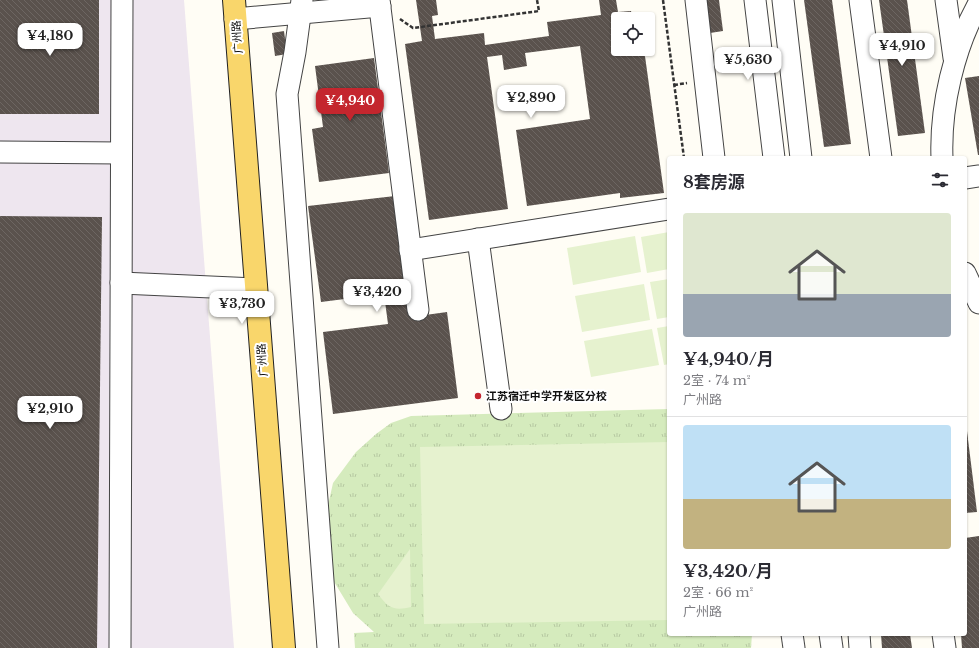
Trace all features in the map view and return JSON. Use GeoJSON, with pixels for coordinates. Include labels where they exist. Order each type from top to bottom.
{"type":"FeatureCollection","features":[{"type":"Feature","properties":{"kind":"main road","name":"广州路"},"geometry":{"type":"LineString","coordinates":[[235,10],[284,648]]}},
{"type":"Feature","properties":{"kind":"street"},"geometry":{"type":"LineString","coordinates":[[120,648],[122,0]]}},
{"type":"Feature","properties":{"kind":"street"},"geometry":{"type":"LineString","coordinates":[[696,0],[714,156]]}},
{"type":"Feature","properties":{"kind":"street"},"geometry":{"type":"LineString","coordinates":[[755,0],[774,156]]}},
{"type":"Feature","properties":{"kind":"street"},"geometry":{"type":"LineString","coordinates":[[783,0],[801,156]]}},
{"type":"Feature","properties":{"kind":"street"},"geometry":{"type":"LineString","coordinates":[[860,0],[881,156]]}},
{"type":"Feature","properties":{"kind":"street"},"geometry":{"type":"LineString","coordinates":[[946,0],[955,62]]}},
{"type":"Feature","properties":{"kind":"street"},"geometry":{"type":"LineString","coordinates":[[235,10],[380,3],[418,310]]}},
{"type":"Feature","properties":{"kind":"street"},"geometry":{"type":"LineString","coordinates":[[942,156],[944,121],[948,91],[955,62],[965,34],[979,3]]}},
{"type":"Feature","properties":{"kind":"street"},"geometry":{"type":"LineString","coordinates":[[301,7],[295,52],[287,94],[328,648]]}},
{"type":"Feature","properties":{"kind":"street"},"geometry":{"type":"LineString","coordinates":[[0,152],[121,153]]}},
{"type":"Feature","properties":{"kind":"street"},"geometry":{"type":"LineString","coordinates":[[967,178],[979,176]]}},
{"type":"Feature","properties":{"kind":"street"},"geometry":{"type":"LineString","coordinates":[[410,250],[667,209]]}},
{"type":"Feature","properties":{"kind":"street"},"geometry":{"type":"LineString","coordinates":[[478,239],[501,409]]}},
{"type":"Feature","properties":{"kind":"street"},"geometry":{"type":"LineString","coordinates":[[967,277],[979,303]]}},
{"type":"Feature","properties":{"kind":"street"},"geometry":{"type":"LineString","coordinates":[[120,283],[256,289]]}},
{"type":"Feature","properties":{"kind":"street"},"geometry":{"type":"LineString","coordinates":[[792,636],[794,648]]}},
{"type":"Feature","properties":{"kind":"street"},"geometry":{"type":"LineString","coordinates":[[830,636],[832,648]]}},
{"type":"Feature","properties":{"kind":"street"},"geometry":{"type":"LineString","coordinates":[[859,636],[860,648]]}},
{"type":"Feature","properties":{"kind":"street"},"geometry":{"type":"LineString","coordinates":[[943,636],[945,648]]}},
{"type":"Feature","properties":{"kind":"path"},"geometry":{"type":"LineString","coordinates":[[380,3],[413,28],[539,11],[537,0]]}},
{"type":"Feature","properties":{"kind":"path"},"geometry":{"type":"LineString","coordinates":[[663,0],[684,156]]}},
{"type":"Feature","properties":{"kind":"shaded area"},"geometry":{"type":"Polygon","coordinates":[[[0,0],[184,0],[234,648],[0,648],[0,0]]]}},
{"type":"Feature","properties":{"kind":"green space"},"geometry":{"type":"Polygon","coordinates":[[[667,232],[667,269],[647,273],[641,237],[667,232]]]}},
{"type":"Feature","properties":{"kind":"green space"},"geometry":{"type":"Polygon","coordinates":[[[635,236],[641,272],[573,285],[567,248],[635,236]]]}},
{"type":"Feature","properties":{"kind":"green space"},"geometry":{"type":"Polygon","coordinates":[[[667,279],[667,317],[657,319],[650,282],[667,279]]]}},
{"type":"Feature","properties":{"kind":"green space"},"geometry":{"type":"Polygon","coordinates":[[[644,284],[650,320],[582,332],[575,296],[644,284]]]}},
{"type":"Feature","properties":{"kind":"green space"},"geometry":{"type":"Polygon","coordinates":[[[667,326],[667,364],[664,365],[657,328],[667,326]]]}},
{"type":"Feature","properties":{"kind":"green space"},"geometry":{"type":"Polygon","coordinates":[[[652,329],[659,365],[591,377],[584,341],[652,329]]]}},
{"type":"Feature","properties":{"kind":"green space"},"geometry":{"type":"Polygon","coordinates":[[[667,409],[667,636],[752,636],[751,648],[355,648],[354,633],[374,632],[353,613],[333,580],[325,519],[333,483],[356,452],[376,434],[391,423],[411,416],[667,409]]]}},
{"type":"Feature","properties":{"kind":"green space"},"geometry":{"type":"Polygon","coordinates":[[[667,442],[667,620],[424,624],[420,447],[667,442]]]}},
{"type":"Feature","properties":{"kind":"green space"},"geometry":{"type":"Polygon","coordinates":[[[410,549],[411,607],[400,609],[388,605],[378,594],[410,549]]]}},
{"type":"Feature","properties":{"kind":"building"},"geometry":{"type":"Polygon","coordinates":[[[0,0],[99,0],[99,114],[0,114],[0,0]]]}},
{"type":"Feature","properties":{"kind":"building"},"geometry":{"type":"Polygon","coordinates":[[[416,0],[436,0],[438,15],[432,16],[435,39],[484,33],[485,45],[549,36],[547,22],[601,15],[599,0],[616,0],[618,12],[611,12],[611,56],[645,56],[664,193],[620,198],[620,193],[527,206],[516,130],[590,119],[580,46],[525,53],[527,66],[504,70],[502,55],[487,57],[508,209],[429,220],[405,44],[422,41],[416,0]]]}},
{"type":"Feature","properties":{"kind":"building"},"geometry":{"type":"Polygon","coordinates":[[[703,0],[719,0],[723,31],[710,33],[703,0]]]}},
{"type":"Feature","properties":{"kind":"building"},"geometry":{"type":"Polygon","coordinates":[[[804,0],[832,0],[851,144],[824,147],[804,0]]]}},
{"type":"Feature","properties":{"kind":"building"},"geometry":{"type":"Polygon","coordinates":[[[879,0],[907,0],[925,133],[898,136],[879,0]]]}},
{"type":"Feature","properties":{"kind":"building"},"geometry":{"type":"Polygon","coordinates":[[[284,31],[287,54],[275,56],[272,33],[284,31]]]}},
{"type":"Feature","properties":{"kind":"building"},"geometry":{"type":"Polygon","coordinates":[[[374,58],[389,173],[319,182],[312,129],[323,127],[315,66],[374,58]]]}},
{"type":"Feature","properties":{"kind":"building"},"geometry":{"type":"Polygon","coordinates":[[[979,76],[979,155],[978,155],[965,78],[979,76]]]}},
{"type":"Feature","properties":{"kind":"building"},"geometry":{"type":"Polygon","coordinates":[[[395,196],[411,317],[447,312],[458,398],[333,414],[323,332],[388,324],[384,294],[321,302],[308,206],[395,196]]]}},
{"type":"Feature","properties":{"kind":"building"},"geometry":{"type":"Polygon","coordinates":[[[0,216],[102,217],[97,648],[0,648],[0,216]]]}},
{"type":"Feature","properties":{"kind":"building"},"geometry":{"type":"Polygon","coordinates":[[[967,431],[977,512],[967,513],[967,431]]]}},
{"type":"Feature","properties":{"kind":"building"},"geometry":{"type":"Polygon","coordinates":[[[979,536],[979,648],[962,648],[961,636],[967,636],[967,538],[979,536]]]}},
{"type":"Feature","properties":{"kind":"building"},"geometry":{"type":"Polygon","coordinates":[[[881,636],[910,636],[912,648],[882,648],[881,636]]]}},
{"type":"Feature","properties":{"kind":"place","name":"江苏宿迁中学开发区分校"},"geometry":{"type":"Point","coordinates":[478,396]}}]}
